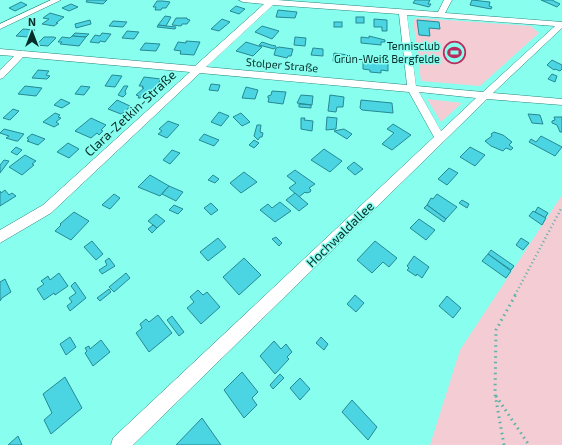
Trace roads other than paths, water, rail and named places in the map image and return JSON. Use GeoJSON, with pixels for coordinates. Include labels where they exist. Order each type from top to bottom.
{"type":"FeatureCollection","features":[{"type":"Feature","properties":{"kind":"street"},"geometry":{"type":"LineString","coordinates":[[0,27],[57,0]]}},
{"type":"Feature","properties":{"kind":"street"},"geometry":{"type":"LineString","coordinates":[[243,0],[562,24]]}},
{"type":"Feature","properties":{"kind":"street"},"geometry":{"type":"LineString","coordinates":[[440,15],[448,0]]}},
{"type":"Feature","properties":{"kind":"street","name":"Clara-Zetkin-Straße"},"geometry":{"type":"LineString","coordinates":[[0,237],[47,210],[271,1]]}},
{"type":"Feature","properties":{"kind":"street"},"geometry":{"type":"LineString","coordinates":[[403,12],[412,89],[440,138]]}},
{"type":"Feature","properties":{"kind":"street","name":"Hochwaldallee"},"geometry":{"type":"LineString","coordinates":[[120,445],[485,95],[562,24]]}},
{"type":"Feature","properties":{"kind":"street","name":"Stolper Straße"},"geometry":{"type":"LineString","coordinates":[[0,52],[562,102]]}},
{"type":"Feature","properties":{"kind":"street"},"geometry":{"type":"LineString","coordinates":[[0,76],[21,54]]}},
{"type":"Feature","properties":{"kind":"place","name":"Tennisclub Grün-Weiß Bergfelde"},"geometry":{"type":"Point","coordinates":[455,52]}}]}
